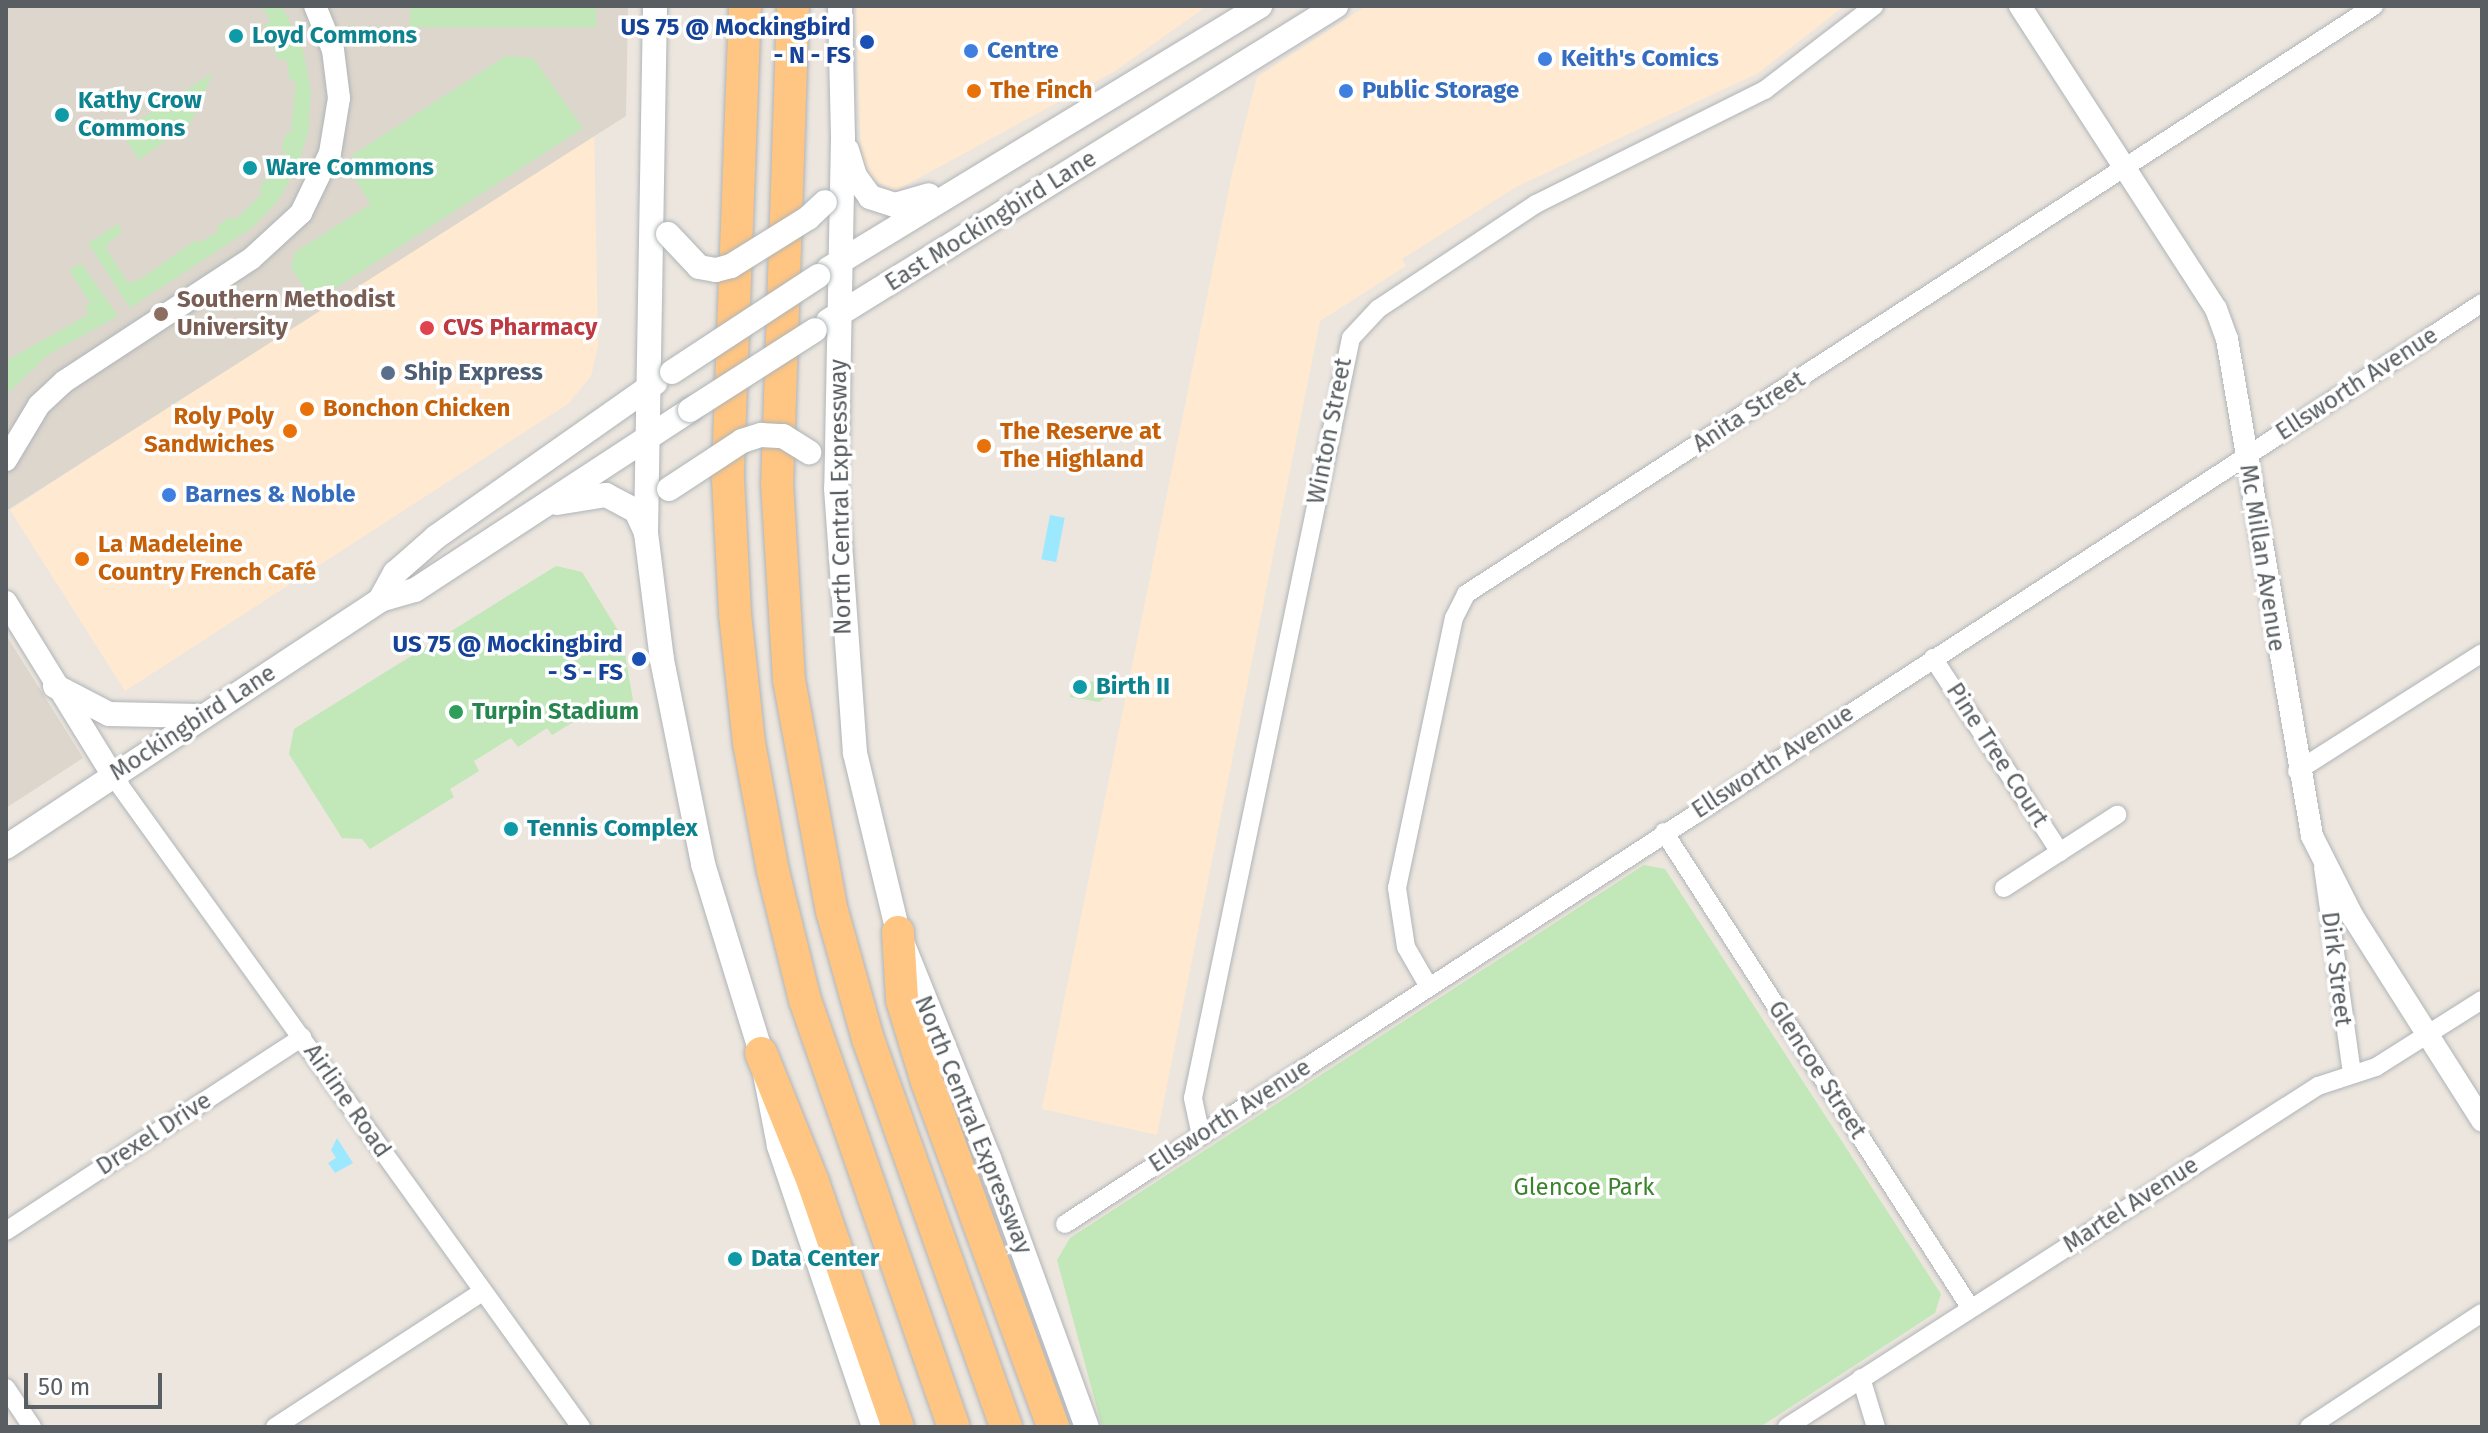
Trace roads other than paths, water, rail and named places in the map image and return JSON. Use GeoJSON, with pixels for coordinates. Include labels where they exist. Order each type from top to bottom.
{"type":"FeatureCollection","features":[{"type":"Feature","properties":{"kind":"highway"},"geometry":{"type":"LineString","coordinates":[[745,6],[728,479],[735,614],[749,743],[775,882],[805,1000],[954,1427]]}},
{"type":"Feature","properties":{"kind":"highway"},"geometry":{"type":"LineString","coordinates":[[793,6],[777,483],[789,680],[832,911],[868,1039],[1006,1427]]}},
{"type":"Feature","properties":{"kind":"highway"},"geometry":{"type":"LineString","coordinates":[[898,932],[902,1000],[927,1082],[1053,1427]]}},
{"type":"Feature","properties":{"kind":"highway"},"geometry":{"type":"LineString","coordinates":[[761,1053],[813,1182],[898,1427]]}},
{"type":"Feature","properties":{"kind":"main road"},"geometry":{"type":"LineString","coordinates":[[655,6],[645,390],[646,533],[662,660],[703,864],[761,1053],[779,1146],[874,1427]]}},
{"type":"Feature","properties":{"kind":"main road","name":"North Central Expressway"},"geometry":{"type":"LineString","coordinates":[[840,6],[843,137],[832,194],[827,270],[838,315],[836,488],[855,753],[898,932],[989,1158],[1087,1427]]}},
{"type":"Feature","properties":{"kind":"main road","name":"East Mockingbird Lane"},"geometry":{"type":"LineString","coordinates":[[645,390],[827,270],[1260,6]]}},
{"type":"Feature","properties":{"kind":"main road","name":"East Mockingbird Lane"},"geometry":{"type":"LineString","coordinates":[[647,438],[838,315],[1336,6]]}},
{"type":"Feature","properties":{"kind":"main road"},"geometry":{"type":"LineString","coordinates":[[1115,96],[1138,130]]}},
{"type":"Feature","properties":{"kind":"main road"},"geometry":{"type":"LineString","coordinates":[[843,137],[861,187],[883,203],[905,204],[976,177]]}},
{"type":"Feature","properties":{"kind":"main road"},"geometry":{"type":"LineString","coordinates":[[650,198],[668,234],[699,267],[716,270],[731,266],[808,218],[832,194]]}},
{"type":"Feature","properties":{"kind":"main road","name":"Mockingbird Lane"},"geometry":{"type":"LineString","coordinates":[[380,600],[395,573],[436,537],[645,390]]}},
{"type":"Feature","properties":{"kind":"main road"},"geometry":{"type":"LineString","coordinates":[[646,533],[669,489],[742,441],[761,435],[783,436],[809,452],[836,488]]}},
{"type":"Feature","properties":{"kind":"main road","name":"Mockingbird Lane"},"geometry":{"type":"LineString","coordinates":[[6,847],[380,600],[415,590],[532,509],[647,438]]}},
{"type":"Feature","properties":{"kind":"main road"},"geometry":{"type":"LineString","coordinates":[[532,509],[606,495],[636,511],[646,533]]}},
{"type":"Feature","properties":{"kind":"main road"},"geometry":{"type":"LineString","coordinates":[[55,686],[109,714],[203,716]]}},
{"type":"Feature","properties":{"kind":"street"},"geometry":{"type":"LineString","coordinates":[[6,460],[39,405],[65,381],[251,259],[301,213],[330,153],[339,98],[333,50],[315,6]]}},
{"type":"Feature","properties":{"kind":"street","name":"Winton Street"},"geometry":{"type":"LineString","coordinates":[[1201,1136],[1193,1098],[1351,338],[1378,309],[1536,204],[1765,90],[1874,6]]}},
{"type":"Feature","properties":{"kind":"street","name":"Mc Millan Avenue"},"geometry":{"type":"LineString","coordinates":[[2020,6],[2216,309],[2227,339],[2297,771],[2323,864],[2482,1120]]}},
{"type":"Feature","properties":{"kind":"street","name":"Anita Street"},"geometry":{"type":"LineString","coordinates":[[1429,987],[1406,947],[1397,888],[1454,618],[1466,594],[2127,170],[2374,6]]}},
{"type":"Feature","properties":{"kind":"street","name":"Ellsworth Avenue"},"geometry":{"type":"LineString","coordinates":[[1065,1224],[2482,303]]}},
{"type":"Feature","properties":{"kind":"street"},"geometry":{"type":"LineString","coordinates":[[6,602],[113,776]]}},
{"type":"Feature","properties":{"kind":"street"},"geometry":{"type":"LineString","coordinates":[[2297,771],[2482,653]]}},
{"type":"Feature","properties":{"kind":"street","name":"Pine Tree Court"},"geometry":{"type":"LineString","coordinates":[[1933,658],[2060,852]]}},
{"type":"Feature","properties":{"kind":"street","name":"Airline Road"},"geometry":{"type":"LineString","coordinates":[[113,776],[581,1427]]}},
{"type":"Feature","properties":{"kind":"street","name":"Pine Tree Court"},"geometry":{"type":"LineString","coordinates":[[2004,888],[2117,815]]}},
{"type":"Feature","properties":{"kind":"street","name":"Glencoe Street"},"geometry":{"type":"LineString","coordinates":[[1664,832],[1970,1307]]}},
{"type":"Feature","properties":{"kind":"street","name":"Dirk Street"},"geometry":{"type":"LineString","coordinates":[[2323,864],[2352,1073]]}},
{"type":"Feature","properties":{"kind":"street","name":"Martel Avenue"},"geometry":{"type":"LineString","coordinates":[[1787,1427],[2318,1086],[2376,1067],[2482,1000]]}},
{"type":"Feature","properties":{"kind":"street","name":"Drexel Drive"},"geometry":{"type":"LineString","coordinates":[[6,1231],[302,1037]]}},
{"type":"Feature","properties":{"kind":"street"},"geometry":{"type":"LineString","coordinates":[[275,1427],[482,1292]]}},
{"type":"Feature","properties":{"kind":"street"},"geometry":{"type":"LineString","coordinates":[[2309,1427],[2482,1313]]}},
{"type":"Feature","properties":{"kind":"street"},"geometry":{"type":"LineString","coordinates":[[1861,1378],[1876,1427]]}},
{"type":"Feature","properties":{"kind":"street"},"geometry":{"type":"LineString","coordinates":[[6,1388],[32,1427]]}},
{"type":"Feature","properties":{"kind":"water"},"geometry":{"type":"Polygon","coordinates":[[[1050,515],[1065,518],[1056,562],[1041,559],[1050,515]]]}},
{"type":"Feature","properties":{"kind":"water"},"geometry":{"type":"Polygon","coordinates":[[[337,1138],[353,1163],[335,1173],[328,1163],[336,1158],[331,1150],[337,1138]]]}},
{"type":"Feature","properties":{"kind":"place","name":"Loyd Commons"},"geometry":{"type":"Point","coordinates":[236,36]}},
{"type":"Feature","properties":{"kind":"place","name":"US 75 @ Mockingbird - N - FS"},"geometry":{"type":"Point","coordinates":[867,42]}},
{"type":"Feature","properties":{"kind":"place","name":"Centre"},"geometry":{"type":"Point","coordinates":[971,51]}},
{"type":"Feature","properties":{"kind":"place","name":"Keith's Comics"},"geometry":{"type":"Point","coordinates":[1545,59]}},
{"type":"Feature","properties":{"kind":"place","name":"The Finch"},"geometry":{"type":"Point","coordinates":[974,91]}},
{"type":"Feature","properties":{"kind":"place","name":"Public Storage"},"geometry":{"type":"Point","coordinates":[1346,91]}},
{"type":"Feature","properties":{"kind":"place","name":"Kathy Crow Commons"},"geometry":{"type":"Point","coordinates":[62,115]}},
{"type":"Feature","properties":{"kind":"place","name":"Ware Commons"},"geometry":{"type":"Point","coordinates":[250,168]}},
{"type":"Feature","properties":{"kind":"place","name":"Southern Methodist University"},"geometry":{"type":"Point","coordinates":[161,314]}},
{"type":"Feature","properties":{"kind":"place","name":"CVS Pharmacy"},"geometry":{"type":"Point","coordinates":[427,328]}},
{"type":"Feature","properties":{"kind":"place","name":"Ship Express"},"geometry":{"type":"Point","coordinates":[388,373]}},
{"type":"Feature","properties":{"kind":"place","name":"Bonchon Chicken"},"geometry":{"type":"Point","coordinates":[307,409]}},
{"type":"Feature","properties":{"kind":"place","name":"Roly Poly Sandwiches"},"geometry":{"type":"Point","coordinates":[290,431]}},
{"type":"Feature","properties":{"kind":"place","name":"The Reserve at The Highland"},"geometry":{"type":"Point","coordinates":[984,446]}},
{"type":"Feature","properties":{"kind":"place","name":"Barnes & Noble"},"geometry":{"type":"Point","coordinates":[169,495]}},
{"type":"Feature","properties":{"kind":"place","name":"La Madeleine Country French Café"},"geometry":{"type":"Point","coordinates":[82,559]}},
{"type":"Feature","properties":{"kind":"place","name":"US 75 @ Mockingbird - S - FS"},"geometry":{"type":"Point","coordinates":[639,659]}},
{"type":"Feature","properties":{"kind":"place","name":"Birth II"},"geometry":{"type":"Point","coordinates":[1080,687]}},
{"type":"Feature","properties":{"kind":"place","name":"Turpin Stadium"},"geometry":{"type":"Point","coordinates":[456,712]}},
{"type":"Feature","properties":{"kind":"place","name":"Tennis Complex"},"geometry":{"type":"Point","coordinates":[511,829]}},
{"type":"Feature","properties":{"kind":"place","name":"Data Center"},"geometry":{"type":"Point","coordinates":[735,1259]}},
{"type":"Feature","properties":{"kind":"park label","name":"Glencoe Park"},"geometry":{"type":"Point","coordinates":[1584,1188]}}]}
